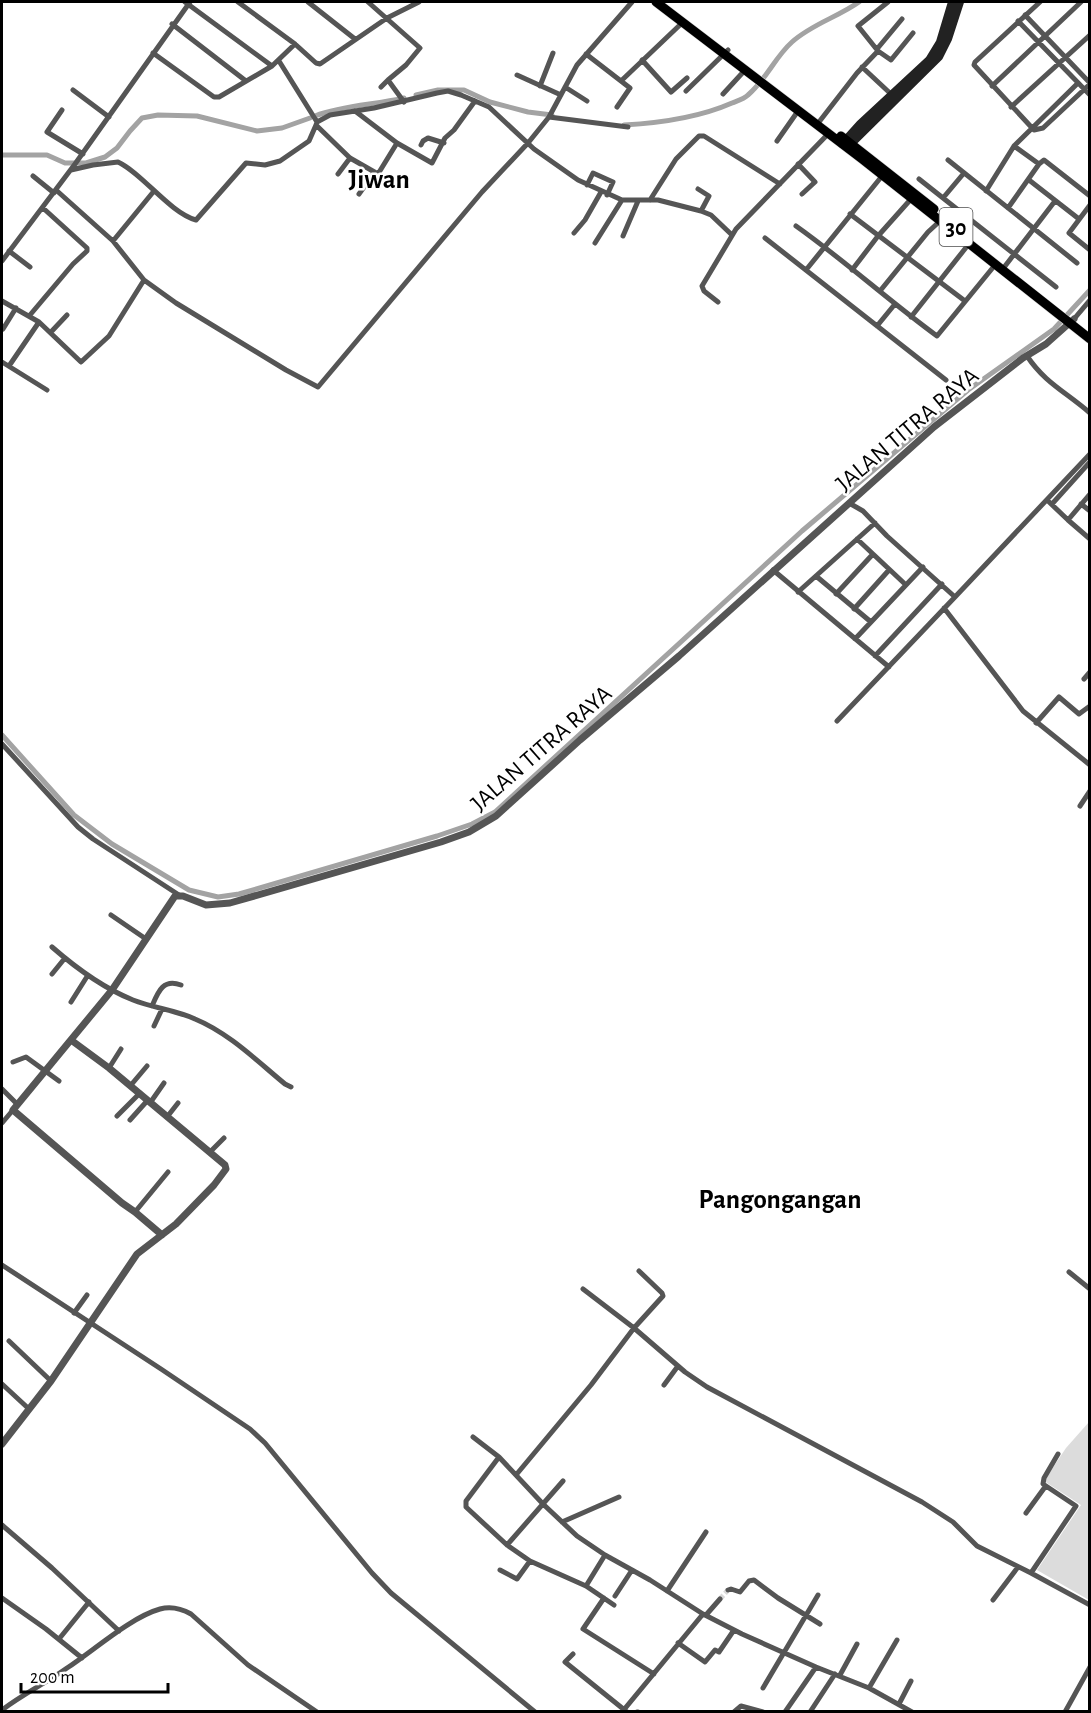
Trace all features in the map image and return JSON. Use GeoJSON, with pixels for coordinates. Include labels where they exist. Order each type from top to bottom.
{"type":"FeatureCollection","features":[{"type":"Feature","properties":{"kind":"highway","name":"30"},"geometry":{"type":"LineString","coordinates":[[656,2],[847,143],[1000,267]]}},
{"type":"Feature","properties":{"kind":"highway","name":"30"},"geometry":{"type":"LineString","coordinates":[[666,2],[798,111],[828,134],[847,143],[882,176],[968,244],[1089,332]]}},
{"type":"Feature","properties":{"kind":"highway","name":"30"},"geometry":{"type":"LineString","coordinates":[[1066,317],[1089,339]]}},
{"type":"Feature","properties":{"kind":"main road"},"geometry":{"type":"LineString","coordinates":[[847,143],[934,63],[943,51],[952,2]]}},
{"type":"Feature","properties":{"kind":"main road"},"geometry":{"type":"LineString","coordinates":[[847,143],[934,53],[960,2]]}},
{"type":"Feature","properties":{"kind":"street"},"geometry":{"type":"LineString","coordinates":[[2,261],[109,117],[187,2],[272,66]]}},
{"type":"Feature","properties":{"kind":"street"},"geometry":{"type":"LineString","coordinates":[[238,2],[320,64],[387,18],[419,2]]}},
{"type":"Feature","properties":{"kind":"street"},"geometry":{"type":"LineString","coordinates":[[309,2],[355,39]]}},
{"type":"Feature","properties":{"kind":"street"},"geometry":{"type":"LineString","coordinates":[[368,2],[420,48],[381,87]]}},
{"type":"Feature","properties":{"kind":"street"},"geometry":{"type":"LineString","coordinates":[[33,176],[55,191],[113,241],[144,280],[176,303],[318,387],[482,192],[528,143],[554,109],[573,71],[632,2]]}},
{"type":"Feature","properties":{"kind":"street"},"geometry":{"type":"LineString","coordinates":[[888,2],[858,25],[878,50],[892,60],[913,33]]}},
{"type":"Feature","properties":{"kind":"street"},"geometry":{"type":"LineString","coordinates":[[1025,15],[1089,83],[1040,130],[1031,128],[974,63],[1018,21],[1040,2]]}},
{"type":"Feature","properties":{"kind":"street"},"geometry":{"type":"LineString","coordinates":[[992,86],[1082,2]]}},
{"type":"Feature","properties":{"kind":"street"},"geometry":{"type":"LineString","coordinates":[[819,122],[902,19]]}},
{"type":"Feature","properties":{"kind":"street"},"geometry":{"type":"LineString","coordinates":[[1018,21],[1089,95]]}},
{"type":"Feature","properties":{"kind":"street"},"geometry":{"type":"LineString","coordinates":[[621,81],[683,22]]}},
{"type":"Feature","properties":{"kind":"street"},"geometry":{"type":"LineString","coordinates":[[172,24],[246,81]]}},
{"type":"Feature","properties":{"kind":"street"},"geometry":{"type":"LineString","coordinates":[[1011,107],[1089,35]]}},
{"type":"Feature","properties":{"kind":"street"},"geometry":{"type":"LineString","coordinates":[[153,53],[214,97],[219,97],[279,62],[295,44]]}},
{"type":"Feature","properties":{"kind":"street"},"geometry":{"type":"LineString","coordinates":[[686,91],[726,52]]}},
{"type":"Feature","properties":{"kind":"street"},"geometry":{"type":"LineString","coordinates":[[540,86],[553,53]]}},
{"type":"Feature","properties":{"kind":"street"},"geometry":{"type":"LineString","coordinates":[[586,54],[630,89],[617,107]]}},
{"type":"Feature","properties":{"kind":"street"},"geometry":{"type":"LineString","coordinates":[[642,60],[671,92],[687,78]]}},
{"type":"Feature","properties":{"kind":"street"},"geometry":{"type":"LineString","coordinates":[[279,62],[317,124],[350,158],[389,178]]}},
{"type":"Feature","properties":{"kind":"street"},"geometry":{"type":"LineString","coordinates":[[862,67],[892,95]]}},
{"type":"Feature","properties":{"kind":"street"},"geometry":{"type":"LineString","coordinates":[[723,94],[746,69]]}},
{"type":"Feature","properties":{"kind":"street"},"geometry":{"type":"LineString","coordinates":[[1083,76],[1089,70]]}},
{"type":"Feature","properties":{"kind":"street"},"geometry":{"type":"LineString","coordinates":[[517,75],[561,95]]}},
{"type":"Feature","properties":{"kind":"street"},"geometry":{"type":"LineString","coordinates":[[388,80],[402,99]]}},
{"type":"Feature","properties":{"kind":"street"},"geometry":{"type":"LineString","coordinates":[[986,191],[1014,146],[1078,83]]}},
{"type":"Feature","properties":{"kind":"street"},"geometry":{"type":"LineString","coordinates":[[565,87],[587,101]]}},
{"type":"Feature","properties":{"kind":"street"},"geometry":{"type":"LineString","coordinates":[[73,90],[109,117]]}},
{"type":"Feature","properties":{"kind":"street"},"geometry":{"type":"LineString","coordinates":[[71,170],[118,162],[190,218],[196,220],[246,163],[265,165],[280,161],[309,141],[317,124],[330,116],[448,91],[493,110],[528,143],[570,176],[587,185],[622,200],[650,200],[701,211],[711,215],[732,235]]}},
{"type":"Feature","properties":{"kind":"street"},"geometry":{"type":"LineString","coordinates":[[355,111],[397,143],[432,163],[445,138],[454,130],[475,101]]}},
{"type":"Feature","properties":{"kind":"street"},"geometry":{"type":"LineString","coordinates":[[62,110],[47,132],[81,156]]}},
{"type":"Feature","properties":{"kind":"street"},"geometry":{"type":"LineString","coordinates":[[777,141],[798,111]]}},
{"type":"Feature","properties":{"kind":"street"},"geometry":{"type":"LineString","coordinates":[[549,116],[628,128]]}},
{"type":"Feature","properties":{"kind":"street"},"geometry":{"type":"LineString","coordinates":[[718,302],[704,291],[702,286],[732,235],[828,134]]}},
{"type":"Feature","properties":{"kind":"street"},"geometry":{"type":"LineString","coordinates":[[650,200],[676,159],[699,136],[720,146],[780,184]]}},
{"type":"Feature","properties":{"kind":"street"},"geometry":{"type":"LineString","coordinates":[[421,145],[428,138],[444,143]]}},
{"type":"Feature","properties":{"kind":"street"},"geometry":{"type":"LineString","coordinates":[[359,194],[397,143]]}},
{"type":"Feature","properties":{"kind":"street"},"geometry":{"type":"LineString","coordinates":[[1014,146],[1039,164]]}},
{"type":"Feature","properties":{"kind":"street"},"geometry":{"type":"LineString","coordinates":[[338,174],[350,158]]}},
{"type":"Feature","properties":{"kind":"street"},"geometry":{"type":"LineString","coordinates":[[948,160],[1077,263]]}},
{"type":"Feature","properties":{"kind":"street"},"geometry":{"type":"LineString","coordinates":[[1008,208],[1042,160],[1046,160],[1089,196]]}},
{"type":"Feature","properties":{"kind":"street"},"geometry":{"type":"LineString","coordinates":[[798,164],[815,183],[802,194]]}},
{"type":"Feature","properties":{"kind":"street"},"geometry":{"type":"LineString","coordinates":[[574,233],[613,182],[593,173],[587,185]]}},
{"type":"Feature","properties":{"kind":"street"},"geometry":{"type":"LineString","coordinates":[[942,198],[964,173]]}},
{"type":"Feature","properties":{"kind":"street"},"geometry":{"type":"LineString","coordinates":[[806,270],[882,176]]}},
{"type":"Feature","properties":{"kind":"street"},"geometry":{"type":"LineString","coordinates":[[919,179],[1056,287]]}},
{"type":"Feature","properties":{"kind":"street"},"geometry":{"type":"LineString","coordinates":[[1029,180],[1079,219]]}},
{"type":"Feature","properties":{"kind":"street"},"geometry":{"type":"LineString","coordinates":[[698,189],[709,196],[701,211]]}},
{"type":"Feature","properties":{"kind":"street"},"geometry":{"type":"LineString","coordinates":[[113,241],[154,191]]}},
{"type":"Feature","properties":{"kind":"street"},"geometry":{"type":"LineString","coordinates":[[852,270],[911,199]]}},
{"type":"Feature","properties":{"kind":"street"},"geometry":{"type":"LineString","coordinates":[[594,243],[622,200]]}},
{"type":"Feature","properties":{"kind":"street"},"geometry":{"type":"LineString","coordinates":[[623,236],[638,201]]}},
{"type":"Feature","properties":{"kind":"street"},"geometry":{"type":"LineString","coordinates":[[796,226],[826,247],[937,336],[964,301],[1013,254],[1055,201]]}},
{"type":"Feature","properties":{"kind":"street"},"geometry":{"type":"LineString","coordinates":[[1089,206],[1069,233],[1089,250]]}},
{"type":"Feature","properties":{"kind":"street"},"geometry":{"type":"LineString","coordinates":[[30,315],[73,264],[87,251],[87,248],[43,208]]}},
{"type":"Feature","properties":{"kind":"street"},"geometry":{"type":"LineString","coordinates":[[850,214],[964,301]]}},
{"type":"Feature","properties":{"kind":"street"},"geometry":{"type":"LineString","coordinates":[[880,291],[940,221]]}},
{"type":"Feature","properties":{"kind":"street"},"geometry":{"type":"LineString","coordinates":[[765,238],[946,380]]}},
{"type":"Feature","properties":{"kind":"street"},"geometry":{"type":"LineString","coordinates":[[911,317],[968,244]]}},
{"type":"Feature","properties":{"kind":"street"},"geometry":{"type":"LineString","coordinates":[[9,251],[30,267]]}},
{"type":"Feature","properties":{"kind":"street"},"geometry":{"type":"LineString","coordinates":[[2,301],[30,315],[79,360],[84,360],[109,336],[144,280]]}},
{"type":"Feature","properties":{"kind":"street"},"geometry":{"type":"LineString","coordinates":[[1066,317],[1089,300]]}},
{"type":"Feature","properties":{"kind":"street"},"geometry":{"type":"LineString","coordinates":[[877,326],[895,304]]}},
{"type":"Feature","properties":{"kind":"street"},"geometry":{"type":"LineString","coordinates":[[3,329],[16,308]]}},
{"type":"Feature","properties":{"kind":"street"},"geometry":{"type":"LineString","coordinates":[[51,332],[67,315]]}},
{"type":"Feature","properties":{"kind":"street","name":"JALAN TITRA RAYA"},"geometry":{"type":"LineString","coordinates":[[178,895],[206,905],[230,903],[441,842],[476,828],[513,802],[934,426],[1027,356],[1047,344],[1066,317]]}},
{"type":"Feature","properties":{"kind":"street"},"geometry":{"type":"LineString","coordinates":[[9,366],[39,322]]}},
{"type":"Feature","properties":{"kind":"street"},"geometry":{"type":"LineString","coordinates":[[1027,356],[1037,372],[1048,382],[1089,412]]}},
{"type":"Feature","properties":{"kind":"street"},"geometry":{"type":"LineString","coordinates":[[2,362],[47,390]]}},
{"type":"Feature","properties":{"kind":"street"},"geometry":{"type":"LineString","coordinates":[[837,721],[1049,502],[1089,457]]}},
{"type":"Feature","properties":{"kind":"street"},"geometry":{"type":"LineString","coordinates":[[1068,520],[1089,494]]}},
{"type":"Feature","properties":{"kind":"street"},"geometry":{"type":"LineString","coordinates":[[1049,502],[1089,539]]}},
{"type":"Feature","properties":{"kind":"street"},"geometry":{"type":"LineString","coordinates":[[849,503],[863,511],[955,597]]}},
{"type":"Feature","properties":{"kind":"street"},"geometry":{"type":"LineString","coordinates":[[1081,504],[1089,511]]}},
{"type":"Feature","properties":{"kind":"street"},"geometry":{"type":"LineString","coordinates":[[798,592],[874,523]]}},
{"type":"Feature","properties":{"kind":"street"},"geometry":{"type":"LineString","coordinates":[[857,539],[906,585]]}},
{"type":"Feature","properties":{"kind":"street"},"geometry":{"type":"LineString","coordinates":[[836,594],[873,554]]}},
{"type":"Feature","properties":{"kind":"street"},"geometry":{"type":"LineString","coordinates":[[855,639],[922,567]]}},
{"type":"Feature","properties":{"kind":"street"},"geometry":{"type":"LineString","coordinates":[[773,570],[889,667]]}},
{"type":"Feature","properties":{"kind":"street"},"geometry":{"type":"LineString","coordinates":[[854,609],[889,570]]}},
{"type":"Feature","properties":{"kind":"street"},"geometry":{"type":"LineString","coordinates":[[816,576],[871,622]]}},
{"type":"Feature","properties":{"kind":"street"},"geometry":{"type":"LineString","coordinates":[[875,656],[942,584]]}},
{"type":"Feature","properties":{"kind":"street"},"geometry":{"type":"LineString","coordinates":[[945,608],[1007,693],[1036,723],[1089,765]]}},
{"type":"Feature","properties":{"kind":"street"},"geometry":{"type":"LineString","coordinates":[[1084,679],[1089,672]]}},
{"type":"Feature","properties":{"kind":"street"},"geometry":{"type":"LineString","coordinates":[[1036,723],[1059,697],[1077,713],[1082,713],[1089,706]]}},
{"type":"Feature","properties":{"kind":"street"},"geometry":{"type":"LineString","coordinates":[[2,744],[78,827],[178,895],[171,901],[112,990],[2,1124]]}},
{"type":"Feature","properties":{"kind":"street"},"geometry":{"type":"LineString","coordinates":[[1080,806],[1089,791]]}},
{"type":"Feature","properties":{"kind":"street"},"geometry":{"type":"LineString","coordinates":[[111,915],[146,939]]}},
{"type":"Feature","properties":{"kind":"street"},"geometry":{"type":"LineString","coordinates":[[52,947],[112,990],[152,1006],[203,1022],[240,1046],[291,1087]]}},
{"type":"Feature","properties":{"kind":"street"},"geometry":{"type":"LineString","coordinates":[[52,974],[65,958]]}},
{"type":"Feature","properties":{"kind":"street"},"geometry":{"type":"LineString","coordinates":[[71,1002],[88,975]]}},
{"type":"Feature","properties":{"kind":"street"},"geometry":{"type":"LineString","coordinates":[[152,1006],[163,985],[171,982],[181,985]]}},
{"type":"Feature","properties":{"kind":"street"},"geometry":{"type":"LineString","coordinates":[[154,1026],[162,1009]]}},
{"type":"Feature","properties":{"kind":"street"},"geometry":{"type":"LineString","coordinates":[[2,1444],[51,1381],[137,1254],[184,1216],[225,1172],[225,1165],[210,1152],[109,1068],[71,1040]]}},
{"type":"Feature","properties":{"kind":"street"},"geometry":{"type":"LineString","coordinates":[[109,1068],[121,1049]]}},
{"type":"Feature","properties":{"kind":"street"},"geometry":{"type":"LineString","coordinates":[[13,1062],[24,1056],[59,1081]]}},
{"type":"Feature","properties":{"kind":"street"},"geometry":{"type":"LineString","coordinates":[[130,1085],[147,1066]]}},
{"type":"Feature","properties":{"kind":"street"},"geometry":{"type":"LineString","coordinates":[[130,1120],[164,1083]]}},
{"type":"Feature","properties":{"kind":"street"},"geometry":{"type":"LineString","coordinates":[[2,1089],[12,1110],[162,1235]]}},
{"type":"Feature","properties":{"kind":"street"},"geometry":{"type":"LineString","coordinates":[[117,1116],[140,1094]]}},
{"type":"Feature","properties":{"kind":"street"},"geometry":{"type":"LineString","coordinates":[[167,1117],[178,1102]]}},
{"type":"Feature","properties":{"kind":"street"},"geometry":{"type":"LineString","coordinates":[[2,1111],[12,1110]]}},
{"type":"Feature","properties":{"kind":"street"},"geometry":{"type":"LineString","coordinates":[[210,1152],[224,1138]]}},
{"type":"Feature","properties":{"kind":"street"},"geometry":{"type":"LineString","coordinates":[[135,1212],[168,1172]]}},
{"type":"Feature","properties":{"kind":"street"},"geometry":{"type":"LineString","coordinates":[[2,1265],[161,1369],[258,1436],[391,1593],[534,1712]]}},
{"type":"Feature","properties":{"kind":"street"},"geometry":{"type":"LineString","coordinates":[[516,1475],[663,1294],[639,1270]]}},
{"type":"Feature","properties":{"kind":"street"},"geometry":{"type":"LineString","coordinates":[[1069,1272],[1089,1289]]}},
{"type":"Feature","properties":{"kind":"street"},"geometry":{"type":"LineString","coordinates":[[583,1289],[707,1387],[929,1506],[953,1522],[977,1546],[1089,1605]]}},
{"type":"Feature","properties":{"kind":"street"},"geometry":{"type":"LineString","coordinates":[[74,1312],[87,1295]]}},
{"type":"Feature","properties":{"kind":"street"},"geometry":{"type":"LineString","coordinates":[[9,1341],[51,1381]]}},
{"type":"Feature","properties":{"kind":"street"},"geometry":{"type":"LineString","coordinates":[[664,1385],[678,1366]]}},
{"type":"Feature","properties":{"kind":"street"},"geometry":{"type":"LineString","coordinates":[[2,1384],[30,1409]]}},
{"type":"Feature","properties":{"kind":"street"},"geometry":{"type":"LineString","coordinates":[[473,1437],[499,1457],[562,1522],[583,1540],[606,1555],[704,1615],[816,1667],[869,1688],[910,1711]]}},
{"type":"Feature","properties":{"kind":"street"},"geometry":{"type":"LineString","coordinates":[[1026,1513],[1045,1486],[1044,1478],[1058,1454]]}},
{"type":"Feature","properties":{"kind":"street"},"geometry":{"type":"LineString","coordinates":[[499,1457],[465,1505],[507,1545],[530,1561],[586,1586],[615,1605]]}},
{"type":"Feature","properties":{"kind":"street"},"geometry":{"type":"LineString","coordinates":[[507,1545],[563,1481]]}},
{"type":"Feature","properties":{"kind":"street"},"geometry":{"type":"LineString","coordinates":[[1030,1573],[1076,1506],[1045,1486]]}},
{"type":"Feature","properties":{"kind":"street"},"geometry":{"type":"LineString","coordinates":[[562,1522],[620,1497]]}},
{"type":"Feature","properties":{"kind":"street"},"geometry":{"type":"LineString","coordinates":[[2,1525],[119,1631]]}},
{"type":"Feature","properties":{"kind":"street"},"geometry":{"type":"LineString","coordinates":[[667,1591],[706,1532]]}},
{"type":"Feature","properties":{"kind":"street"},"geometry":{"type":"LineString","coordinates":[[586,1586],[606,1555]]}},
{"type":"Feature","properties":{"kind":"street"},"geometry":{"type":"LineString","coordinates":[[500,1570],[519,1579],[530,1561]]}},
{"type":"Feature","properties":{"kind":"street"},"geometry":{"type":"LineString","coordinates":[[993,1600],[1018,1567]]}},
{"type":"Feature","properties":{"kind":"street"},"geometry":{"type":"LineString","coordinates":[[615,1596],[632,1570]]}},
{"type":"Feature","properties":{"kind":"street"},"geometry":{"type":"LineString","coordinates":[[728,1590],[740,1592],[749,1581],[754,1580],[820,1624]]}},
{"type":"Feature","properties":{"kind":"street"},"geometry":{"type":"LineString","coordinates":[[763,1688],[818,1595]]}},
{"type":"Feature","properties":{"kind":"street"},"geometry":{"type":"LineString","coordinates":[[2,1598],[82,1658]]}},
{"type":"Feature","properties":{"kind":"street"},"geometry":{"type":"LineString","coordinates":[[604,1598],[583,1629],[654,1674]]}},
{"type":"Feature","properties":{"kind":"street"},"geometry":{"type":"LineString","coordinates":[[573,1654],[565,1662],[624,1711],[678,1643],[720,1599]]}},
{"type":"Feature","properties":{"kind":"street"},"geometry":{"type":"LineString","coordinates":[[59,1639],[89,1602]]}},
{"type":"Feature","properties":{"kind":"street"},"geometry":{"type":"LineString","coordinates":[[2,1710],[25,1692],[67,1669],[119,1631],[153,1612],[170,1608],[186,1611],[248,1665],[318,1712]]}},
{"type":"Feature","properties":{"kind":"street"},"geometry":{"type":"LineString","coordinates":[[678,1643],[705,1662],[715,1650],[719,1652],[734,1630]]}},
{"type":"Feature","properties":{"kind":"street"},"geometry":{"type":"LineString","coordinates":[[869,1688],[897,1640]]}},
{"type":"Feature","properties":{"kind":"street"},"geometry":{"type":"LineString","coordinates":[[810,1712],[857,1644]]}},
{"type":"Feature","properties":{"kind":"street"},"geometry":{"type":"LineString","coordinates":[[784,1712],[816,1667]]}},
{"type":"Feature","properties":{"kind":"street"},"geometry":{"type":"LineString","coordinates":[[1065,1712],[1089,1667]]}},
{"type":"Feature","properties":{"kind":"street"},"geometry":{"type":"LineString","coordinates":[[899,1704],[911,1681]]}},
{"type":"Feature","properties":{"kind":"street"},"geometry":{"type":"LineString","coordinates":[[734,1712],[741,1706],[763,1712]]}},
{"type":"Feature","properties":{"kind":"shaded area"},"geometry":{"type":"Polygon","coordinates":[[[1089,1422],[1089,1600],[1037,1570],[1081,1505],[1044,1481],[1066,1448],[1089,1422]]]}},
{"type":"Feature","properties":{"kind":"waterway"},"geometry":{"type":"LineString","coordinates":[[624,125],[692,116],[742,99],[760,82],[780,54],[792,42],[808,30],[859,2]]}},
{"type":"Feature","properties":{"kind":"waterway"},"geometry":{"type":"LineString","coordinates":[[416,95],[438,90],[464,90],[490,102],[528,112],[552,115]]}},
{"type":"Feature","properties":{"kind":"waterway"},"geometry":{"type":"LineString","coordinates":[[315,116],[404,98]]}},
{"type":"Feature","properties":{"kind":"waterway"},"geometry":{"type":"LineString","coordinates":[[2,155],[47,155],[65,163],[86,163],[105,157],[117,148],[142,118],[158,115],[197,116],[257,131],[282,128],[310,118]]}},
{"type":"Feature","properties":{"kind":"waterway"},"geometry":{"type":"LineString","coordinates":[[2,735],[74,815],[112,844],[189,890],[218,897],[239,894],[472,824],[495,812],[802,531],[968,390],[1054,329],[1090,290]]}},
{"type":"Feature","properties":{"kind":"tunnel"},"geometry":{"type":"LineString","coordinates":[[720,1599],[728,1590]]}},
{"type":"Feature","properties":{"kind":"district","name":"Jiwan"},"geometry":{"type":"Point","coordinates":[379,179]}},
{"type":"Feature","properties":{"kind":"district","name":"Pangongangan"},"geometry":{"type":"Point","coordinates":[780,1199]}}]}
